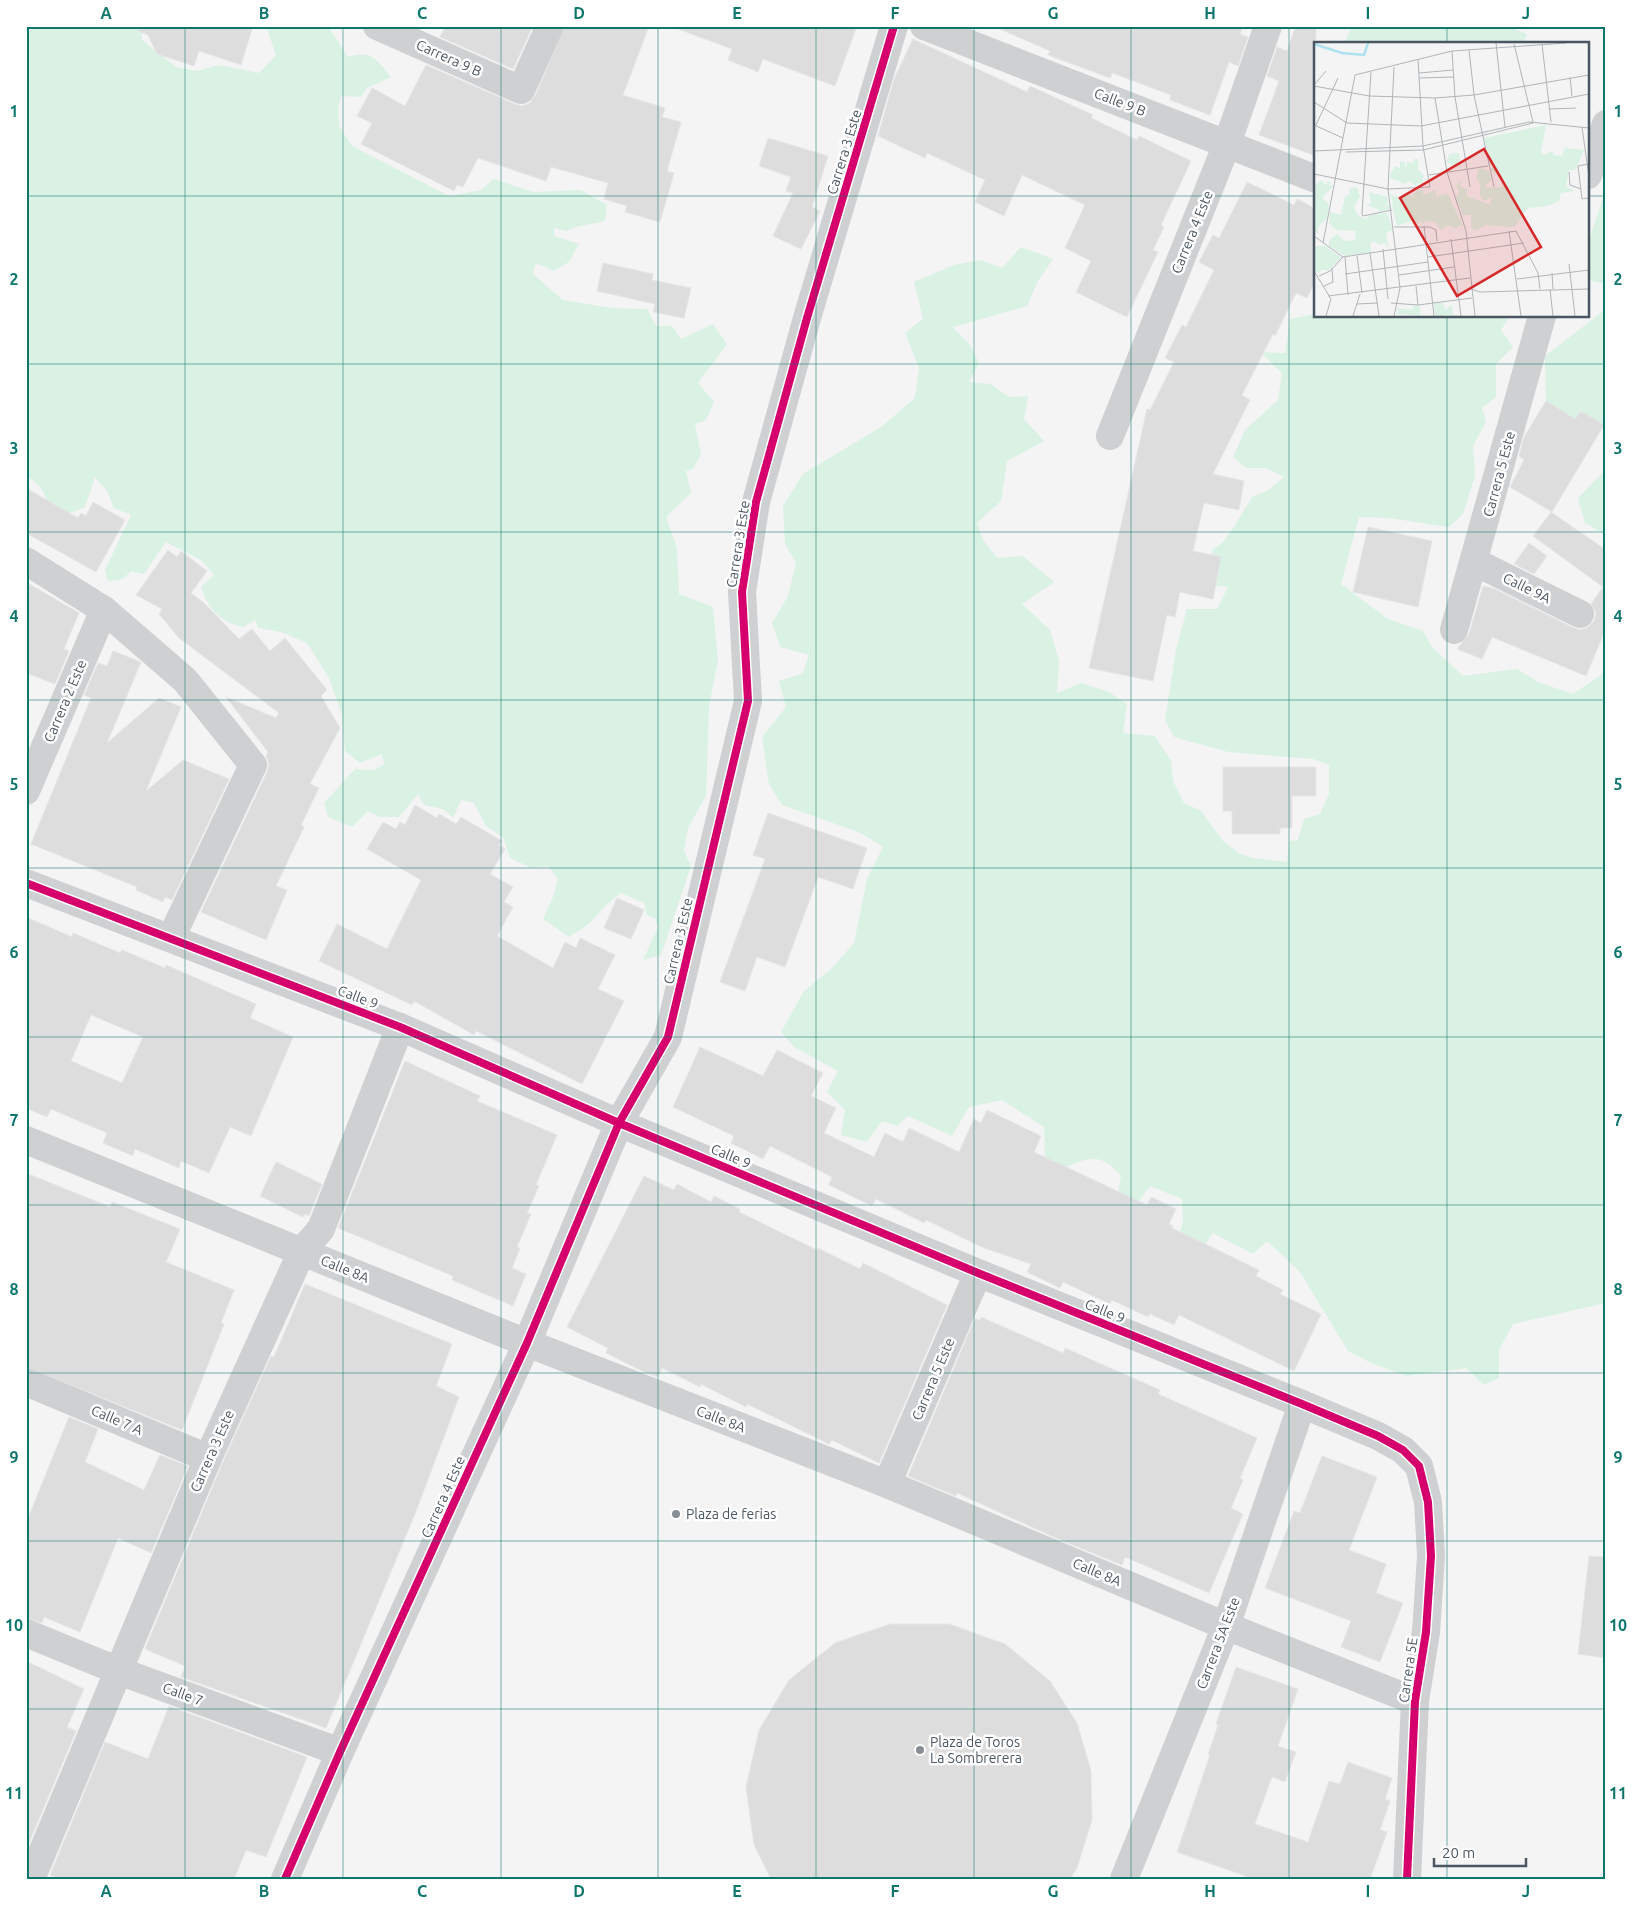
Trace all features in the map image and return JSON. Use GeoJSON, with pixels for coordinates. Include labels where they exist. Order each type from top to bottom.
{"type":"FeatureCollection","features":[{"type":"Feature","properties":{"kind":"street","name":"Carrera 9 B"},"geometry":{"type":"LineString","coordinates":[[377,26],[522,90],[550,26]]}},
{"type":"Feature","properties":{"kind":"street","name":"Carrera 3 Este"},"geometry":{"type":"LineString","coordinates":[[619,1123],[668,1036],[748,701],[742,592],[756,502],[810,309],[894,26]]}},
{"type":"Feature","properties":{"kind":"street","name":"Calle 9 B"},"geometry":{"type":"LineString","coordinates":[[924,26],[1314,178]]}},
{"type":"Feature","properties":{"kind":"street","name":"Carrera 4 Este"},"geometry":{"type":"LineString","coordinates":[[1110,436],[1227,144],[1268,26]]}},
{"type":"Feature","properties":{"kind":"street"},"geometry":{"type":"LineString","coordinates":[[1590,169],[1606,124]]}},
{"type":"Feature","properties":{"kind":"street","name":"Carrera 5 Este"},"geometry":{"type":"LineString","coordinates":[[1454,630],[1475,562],[1541,318]]}},
{"type":"Feature","properties":{"kind":"street"},"geometry":{"type":"LineString","coordinates":[[26,561],[104,610],[185,680],[253,765],[171,938]]}},
{"type":"Feature","properties":{"kind":"street","name":"Calle 9A"},"geometry":{"type":"LineString","coordinates":[[1475,562],[1580,614]]}},
{"type":"Feature","properties":{"kind":"street","name":"Carrera 2 Este"},"geometry":{"type":"LineString","coordinates":[[26,792],[104,610]]}},
{"type":"Feature","properties":{"kind":"street","name":"Calle 9"},"geometry":{"type":"LineString","coordinates":[[26,882],[400,1027],[619,1123],[978,1273],[1302,1404],[1378,1436],[1403,1450],[1419,1466]]}},
{"type":"Feature","properties":{"kind":"street","name":"Carrera 3 Este"},"geometry":{"type":"LineString","coordinates":[[31,1879],[208,1458],[302,1251],[321,1229],[400,1027]]}},
{"type":"Feature","properties":{"kind":"street","name":"Carrera 4 Este"},"geometry":{"type":"LineString","coordinates":[[285,1879],[340,1752],[527,1343],[619,1123]]}},
{"type":"Feature","properties":{"kind":"street","name":"Calle 8A"},"geometry":{"type":"LineString","coordinates":[[26,1140],[527,1343],[887,1484],[1226,1626],[1415,1702]]}},
{"type":"Feature","properties":{"kind":"street","name":"Carrera 5 Este"},"geometry":{"type":"LineString","coordinates":[[887,1484],[978,1273]]}},
{"type":"Feature","properties":{"kind":"street","name":"Calle 7 A"},"geometry":{"type":"LineString","coordinates":[[26,1382],[208,1458]]}},
{"type":"Feature","properties":{"kind":"street","name":"Carrera 5A Este"},"geometry":{"type":"LineString","coordinates":[[1124,1879],[1226,1626],[1302,1404]]}},
{"type":"Feature","properties":{"kind":"street","name":"Carrera 5E"},"geometry":{"type":"LineString","coordinates":[[1407,1879],[1415,1702],[1426,1632],[1431,1556],[1428,1502],[1419,1466]]}},
{"type":"Feature","properties":{"kind":"street","name":"Calle 7"},"geometry":{"type":"LineString","coordinates":[[26,1633],[119,1671],[340,1752]]}},
{"type":"Feature","properties":{"kind":"green space"},"geometry":{"type":"Polygon","coordinates":[[[26,26],[142,26],[142,40],[176,67],[196,71],[220,65],[259,73],[276,55],[267,29],[271,26],[328,26],[348,57],[363,55],[373,58],[391,77],[367,88],[361,97],[341,96],[338,109],[339,126],[352,146],[449,196],[481,190],[494,179],[533,192],[581,190],[607,205],[605,221],[566,231],[554,228],[554,236],[579,244],[569,262],[554,271],[536,263],[533,274],[563,300],[612,308],[647,309],[656,326],[672,326],[681,339],[713,324],[727,344],[698,383],[714,402],[706,420],[695,424],[701,454],[693,469],[686,471],[691,493],[666,517],[677,548],[679,594],[713,607],[718,661],[709,706],[706,796],[688,828],[684,851],[691,866],[661,955],[643,960],[658,927],[655,918],[647,915],[644,903],[621,893],[607,904],[589,924],[569,937],[543,919],[553,897],[558,879],[548,866],[532,868],[510,858],[503,837],[486,826],[474,803],[461,800],[453,818],[444,810],[423,803],[418,794],[399,817],[380,817],[368,811],[352,827],[328,817],[324,803],[355,769],[374,770],[384,764],[382,754],[360,763],[345,751],[342,715],[329,678],[307,643],[281,632],[258,628],[255,620],[243,627],[222,618],[211,608],[201,587],[214,575],[201,560],[166,542],[144,574],[131,571],[123,579],[108,581],[105,570],[131,515],[114,508],[107,491],[95,477],[85,507],[61,517],[55,512],[39,486],[26,476],[26,26]]]}},
{"type":"Feature","properties":{"kind":"green space"},"geometry":{"type":"Polygon","coordinates":[[[1352,26],[1506,26],[1527,34],[1524,42],[1345,42],[1352,26]]]}},
{"type":"Feature","properties":{"kind":"green space"},"geometry":{"type":"Polygon","coordinates":[[[1606,188],[1606,284],[1590,280],[1590,238],[1606,188]]]}},
{"type":"Feature","properties":{"kind":"green space"},"geometry":{"type":"Polygon","coordinates":[[[1021,247],[1053,259],[1038,281],[1027,306],[953,327],[970,345],[979,363],[969,382],[991,384],[1009,397],[1028,396],[1024,419],[1044,441],[1007,461],[1001,501],[977,523],[983,540],[997,558],[1023,556],[1054,582],[1022,604],[1050,630],[1059,661],[1057,693],[1081,683],[1109,692],[1127,704],[1123,733],[1155,736],[1171,761],[1173,781],[1184,803],[1201,811],[1223,841],[1240,854],[1253,858],[1287,862],[1289,841],[1298,840],[1304,819],[1320,814],[1329,794],[1329,765],[1313,759],[1228,752],[1174,737],[1165,720],[1176,649],[1187,609],[1217,609],[1228,587],[1215,585],[1212,550],[1222,543],[1232,530],[1252,497],[1267,491],[1284,477],[1265,468],[1246,468],[1233,457],[1245,430],[1278,400],[1282,373],[1260,352],[1285,353],[1290,319],[1314,314],[1314,318],[1509,318],[1501,330],[1513,347],[1496,364],[1496,397],[1482,408],[1486,422],[1473,446],[1475,476],[1463,514],[1449,527],[1389,518],[1359,517],[1341,584],[1388,619],[1423,631],[1432,647],[1463,676],[1517,669],[1538,682],[1573,694],[1601,675],[1606,667],[1606,1303],[1513,1324],[1499,1350],[1499,1378],[1484,1385],[1466,1368],[1407,1376],[1373,1364],[1348,1351],[1300,1272],[1267,1241],[1253,1254],[1213,1233],[1201,1250],[1177,1244],[1183,1221],[1182,1199],[1150,1186],[1127,1218],[1115,1208],[1121,1176],[1113,1167],[1097,1159],[1090,1159],[1056,1172],[1045,1157],[1044,1127],[1002,1100],[969,1107],[952,1136],[908,1116],[897,1126],[882,1121],[867,1142],[841,1135],[845,1110],[827,1092],[838,1071],[794,1047],[781,1032],[804,991],[831,969],[854,943],[867,879],[883,847],[861,833],[782,805],[769,784],[762,737],[786,707],[779,681],[803,673],[809,655],[780,647],[772,623],[788,596],[796,563],[785,544],[783,506],[803,474],[881,427],[915,398],[919,368],[905,333],[923,319],[914,282],[954,265],[981,260],[1002,268],[1021,247]]]}},
{"type":"Feature","properties":{"kind":"green space"},"geometry":{"type":"Polygon","coordinates":[[[1606,309],[1606,431],[1604,425],[1581,411],[1575,419],[1546,401],[1545,356],[1606,309]]]}},
{"type":"Feature","properties":{"kind":"green space"},"geometry":{"type":"Polygon","coordinates":[[[1606,469],[1606,535],[1585,523],[1578,498],[1606,469]]]}},
{"type":"Feature","properties":{"kind":"building"},"geometry":{"type":"Polygon","coordinates":[[[139,26],[253,26],[241,65],[199,51],[194,66],[157,54],[148,35],[138,31],[139,26]]]}},
{"type":"Feature","properties":{"kind":"building"},"geometry":{"type":"Polygon","coordinates":[[[446,26],[533,26],[513,69],[440,37],[446,26]]]}},
{"type":"Feature","properties":{"kind":"building"},"geometry":{"type":"Polygon","coordinates":[[[565,26],[649,26],[623,95],[665,108],[662,117],[681,122],[667,171],[674,173],[660,222],[625,212],[627,206],[604,199],[608,183],[551,167],[546,181],[478,158],[463,187],[457,185],[454,191],[361,144],[372,123],[357,116],[372,88],[405,106],[426,65],[515,104],[522,106],[530,103],[535,96],[565,26]]]}},
{"type":"Feature","properties":{"kind":"building"},"geometry":{"type":"Polygon","coordinates":[[[678,26],[857,26],[835,86],[763,59],[758,72],[728,60],[732,49],[678,29],[678,26]]]}},
{"type":"Feature","properties":{"kind":"building"},"geometry":{"type":"Polygon","coordinates":[[[993,26],[1243,26],[1240,34],[1248,37],[1238,66],[1229,62],[1210,115],[1170,100],[1171,95],[1112,73],[1110,78],[1048,55],[1050,51],[993,26]]]}},
{"type":"Feature","properties":{"kind":"building"},"geometry":{"type":"Polygon","coordinates":[[[1296,26],[1316,26],[1316,42],[1314,42],[1314,155],[1259,135],[1279,81],[1267,76],[1277,47],[1287,51],[1296,26]]]}},
{"type":"Feature","properties":{"kind":"building"},"geometry":{"type":"Polygon","coordinates":[[[913,39],[1027,92],[1030,86],[1093,115],[1091,118],[1137,140],[1139,136],[1191,161],[1161,225],[1164,227],[1153,250],[1158,252],[1127,317],[1076,292],[1091,261],[1065,248],[1085,205],[1022,175],[1004,216],[975,202],[985,180],[927,153],[925,158],[878,136],[894,79],[913,39]]]}},
{"type":"Feature","properties":{"kind":"building"},"geometry":{"type":"Polygon","coordinates":[[[768,138],[828,156],[812,207],[820,211],[801,249],[773,236],[793,193],[786,191],[791,177],[759,166],[768,138]]]}},
{"type":"Feature","properties":{"kind":"building"},"geometry":{"type":"Polygon","coordinates":[[[1247,182],[1294,205],[1297,199],[1314,208],[1314,284],[1307,298],[1296,293],[1275,336],[1273,334],[1242,395],[1250,400],[1213,474],[1244,481],[1239,510],[1204,503],[1193,551],[1221,557],[1213,599],[1180,592],[1175,617],[1167,615],[1153,681],[1089,668],[1147,409],[1150,410],[1174,362],[1165,358],[1182,325],[1186,327],[1214,270],[1199,262],[1213,235],[1219,238],[1247,182]]]}},
{"type":"Feature","properties":{"kind":"building"},"geometry":{"type":"Polygon","coordinates":[[[603,263],[653,274],[652,280],[691,288],[684,318],[653,312],[655,304],[597,291],[603,263]]]}},
{"type":"Feature","properties":{"kind":"building"},"geometry":{"type":"Polygon","coordinates":[[[1546,401],[1575,419],[1581,411],[1604,425],[1552,512],[1510,487],[1524,460],[1519,456],[1524,437],[1546,401]]]}},
{"type":"Feature","properties":{"kind":"building"},"geometry":{"type":"Polygon","coordinates":[[[26,488],[78,518],[81,513],[86,516],[93,502],[125,520],[96,572],[26,533],[26,488]]]}},
{"type":"Feature","properties":{"kind":"building"},"geometry":{"type":"Polygon","coordinates":[[[1551,512],[1606,550],[1606,628],[1586,676],[1492,637],[1482,659],[1457,649],[1469,634],[1483,586],[1495,589],[1574,628],[1581,630],[1588,627],[1594,621],[1596,613],[1591,604],[1603,587],[1533,536],[1551,512]]]}},
{"type":"Feature","properties":{"kind":"building"},"geometry":{"type":"Polygon","coordinates":[[[1368,527],[1432,541],[1418,607],[1353,592],[1368,527]]]}},
{"type":"Feature","properties":{"kind":"building"},"geometry":{"type":"Polygon","coordinates":[[[1529,543],[1547,556],[1534,574],[1514,564],[1529,543]]]}},
{"type":"Feature","properties":{"kind":"building"},"geometry":{"type":"Polygon","coordinates":[[[168,550],[177,557],[181,551],[207,571],[191,593],[204,603],[239,639],[252,629],[270,651],[285,638],[327,690],[321,696],[340,728],[310,784],[319,788],[301,825],[304,827],[276,886],[287,890],[266,940],[201,912],[267,772],[269,764],[266,756],[268,752],[226,697],[276,718],[279,713],[179,638],[159,614],[162,609],[136,595],[168,550]]]}},
{"type":"Feature","properties":{"kind":"building"},"geometry":{"type":"Polygon","coordinates":[[[26,582],[79,613],[64,649],[69,651],[55,684],[26,673],[26,582]]]}},
{"type":"Feature","properties":{"kind":"building"},"geometry":{"type":"Polygon","coordinates":[[[113,651],[141,662],[107,743],[159,698],[181,707],[146,791],[183,760],[229,779],[172,900],[165,897],[163,902],[136,890],[137,887],[31,844],[91,698],[84,695],[98,663],[107,666],[113,651]]]}},
{"type":"Feature","properties":{"kind":"building"},"geometry":{"type":"Polygon","coordinates":[[[1223,767],[1316,767],[1316,796],[1292,796],[1292,828],[1280,828],[1280,834],[1232,834],[1232,811],[1223,811],[1223,767]]]}},
{"type":"Feature","properties":{"kind":"building"},"geometry":{"type":"Polygon","coordinates":[[[415,805],[437,818],[439,814],[456,824],[461,817],[502,841],[499,845],[505,849],[490,874],[513,887],[504,902],[513,907],[497,936],[553,968],[565,942],[576,948],[580,938],[615,955],[598,989],[624,1001],[582,1084],[476,1031],[474,1035],[414,1001],[412,1005],[319,961],[337,924],[387,949],[421,880],[367,849],[383,822],[396,829],[400,822],[405,825],[415,805]]]}},
{"type":"Feature","properties":{"kind":"building"},"geometry":{"type":"Polygon","coordinates":[[[768,813],[867,848],[853,889],[818,877],[785,967],[757,957],[745,991],[720,982],[765,859],[753,855],[768,813]]]}},
{"type":"Feature","properties":{"kind":"building"},"geometry":{"type":"Polygon","coordinates":[[[617,898],[644,910],[631,939],[604,928],[617,898]]]}},
{"type":"Feature","properties":{"kind":"building"},"geometry":{"type":"Polygon","coordinates":[[[26,917],[72,937],[73,933],[120,953],[122,950],[165,968],[166,965],[256,1004],[250,1018],[293,1037],[251,1136],[230,1127],[209,1173],[181,1161],[179,1168],[135,1149],[133,1156],[103,1143],[107,1133],[51,1109],[47,1117],[26,1108],[26,917]],[[91,1015],[71,1061],[122,1083],[143,1037],[91,1015]]]}},
{"type":"Feature","properties":{"kind":"building"},"geometry":{"type":"Polygon","coordinates":[[[700,1047],[763,1076],[777,1050],[823,1073],[811,1096],[836,1108],[824,1133],[874,1157],[885,1133],[903,1142],[909,1128],[959,1152],[974,1119],[981,1123],[987,1110],[1041,1136],[1034,1152],[1147,1205],[1151,1197],[1176,1209],[1169,1224],[1173,1226],[1172,1228],[1259,1270],[1256,1276],[1283,1290],[1280,1294],[1321,1314],[1294,1371],[1179,1315],[1174,1325],[1150,1314],[1148,1317],[1112,1300],[1110,1304],[1063,1282],[1060,1288],[1027,1272],[1031,1264],[984,1248],[926,1220],[924,1223],[876,1199],[872,1206],[829,1185],[832,1177],[770,1146],[763,1159],[731,1143],[734,1136],[673,1107],[700,1047]]]}},
{"type":"Feature","properties":{"kind":"building"},"geometry":{"type":"Polygon","coordinates":[[[405,1061],[480,1096],[477,1101],[557,1135],[536,1185],[539,1186],[527,1213],[531,1214],[517,1247],[520,1248],[512,1268],[526,1274],[513,1306],[452,1280],[453,1276],[338,1228],[405,1061]]]}},
{"type":"Feature","properties":{"kind":"building"},"geometry":{"type":"Polygon","coordinates":[[[276,1162],[322,1184],[309,1216],[305,1214],[303,1217],[260,1196],[276,1162]]]}},
{"type":"Feature","properties":{"kind":"building"},"geometry":{"type":"Polygon","coordinates":[[[26,1173],[110,1207],[112,1202],[180,1229],[166,1262],[234,1290],[221,1323],[224,1324],[182,1430],[26,1367],[26,1173]]]}},
{"type":"Feature","properties":{"kind":"building"},"geometry":{"type":"Polygon","coordinates":[[[644,1176],[674,1190],[677,1184],[711,1202],[714,1196],[740,1209],[739,1212],[817,1250],[818,1248],[860,1269],[863,1263],[947,1305],[879,1463],[832,1440],[829,1444],[747,1404],[746,1407],[701,1384],[700,1387],[662,1368],[658,1377],[646,1373],[606,1353],[608,1348],[567,1327],[644,1176]]]}},
{"type":"Feature","properties":{"kind":"building"},"geometry":{"type":"Polygon","coordinates":[[[305,1284],[452,1344],[436,1386],[459,1397],[415,1514],[326,1728],[181,1677],[185,1666],[145,1649],[222,1464],[271,1356],[274,1357],[305,1284]]]}},
{"type":"Feature","properties":{"kind":"building"},"geometry":{"type":"Polygon","coordinates":[[[981,1317],[1063,1353],[1065,1348],[1160,1390],[1158,1394],[1257,1438],[1240,1478],[1243,1480],[1231,1508],[1243,1514],[1209,1593],[1125,1557],[1122,1565],[1058,1539],[957,1493],[956,1496],[908,1476],[975,1318],[980,1321],[981,1317]]]}},
{"type":"Feature","properties":{"kind":"building"},"geometry":{"type":"Polygon","coordinates":[[[69,1417],[98,1429],[85,1462],[144,1490],[160,1455],[188,1466],[151,1553],[118,1538],[80,1632],[44,1617],[42,1623],[26,1618],[26,1523],[69,1417]]]}},
{"type":"Feature","properties":{"kind":"building"},"geometry":{"type":"Polygon","coordinates":[[[1322,1456],[1377,1477],[1349,1550],[1386,1564],[1376,1593],[1403,1603],[1380,1662],[1341,1647],[1351,1621],[1265,1588],[1294,1511],[1300,1513],[1322,1456]]]}},
{"type":"Feature","properties":{"kind":"building"},"geometry":{"type":"Polygon","coordinates":[[[1589,1556],[1606,1557],[1606,1658],[1578,1654],[1589,1556]]]}},
{"type":"Feature","properties":{"kind":"building","name":"Plaza de Toros La Sombrerera"},"geometry":{"type":"Polygon","coordinates":[[[890,1624],[949,1624],[1005,1644],[1050,1681],[1077,1723],[1091,1771],[1092,1820],[1077,1868],[1070,1879],[771,1879],[754,1845],[746,1787],[759,1730],[789,1680],[835,1643],[890,1624]]]}},
{"type":"Feature","properties":{"kind":"building"},"geometry":{"type":"Polygon","coordinates":[[[26,1661],[84,1689],[67,1727],[76,1731],[26,1850],[26,1661]]]}},
{"type":"Feature","properties":{"kind":"building"},"geometry":{"type":"Polygon","coordinates":[[[1236,1667],[1298,1689],[1278,1746],[1296,1752],[1285,1782],[1272,1777],[1255,1824],[1308,1842],[1329,1781],[1340,1784],[1348,1762],[1392,1778],[1385,1799],[1390,1801],[1380,1830],[1387,1832],[1370,1879],[1254,1879],[1177,1852],[1210,1755],[1208,1755],[1218,1725],[1216,1724],[1236,1667]]]}},
{"type":"Feature","properties":{"kind":"building"},"geometry":{"type":"Polygon","coordinates":[[[169,1706],[307,1757],[266,1857],[246,1850],[234,1879],[59,1879],[50,1875],[105,1742],[148,1759],[169,1706]]]}},
{"type":"Feature","properties":{"kind":"cycle path"},"geometry":{"type":"LineString","coordinates":[[285,1879],[340,1752],[527,1343],[619,1123],[668,1037],[748,701],[742,592],[756,502],[807,318],[894,26]]}},
{"type":"Feature","properties":{"kind":"cycle path"},"geometry":{"type":"LineString","coordinates":[[26,883],[400,1027],[619,1123],[978,1273],[1302,1404],[1378,1436],[1403,1450],[1419,1466],[1428,1502],[1431,1556],[1426,1632],[1415,1701],[1407,1879]]}},
{"type":"Feature","properties":{"kind":"place","name":"Plaza de ferias"},"geometry":{"type":"Point","coordinates":[676,1514]}},
{"type":"Feature","properties":{"kind":"place","name":"Plaza de Toros La Sombrerera"},"geometry":{"type":"Point","coordinates":[920,1750]}}]}
